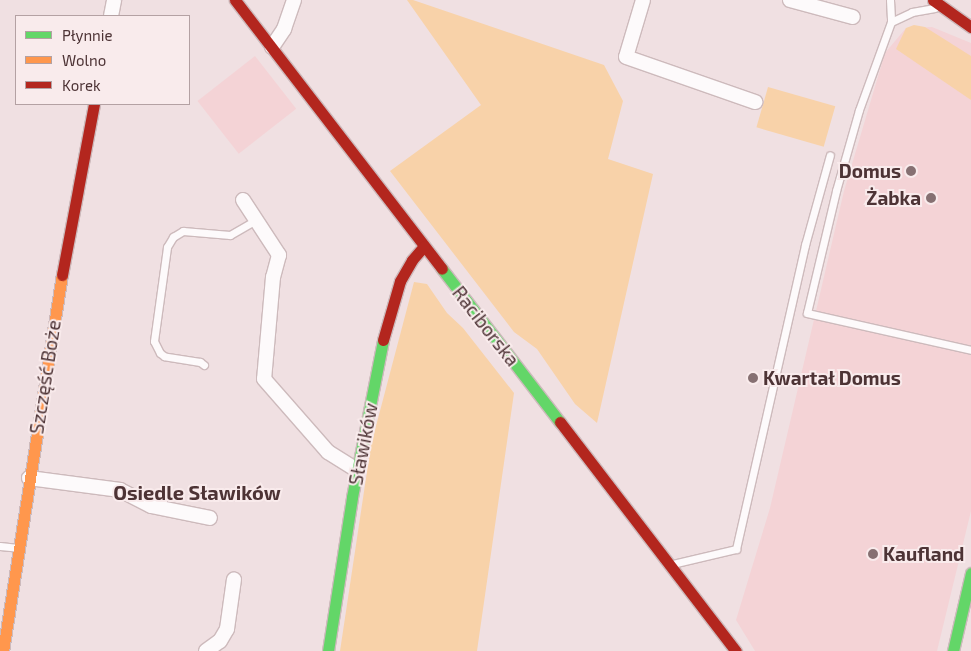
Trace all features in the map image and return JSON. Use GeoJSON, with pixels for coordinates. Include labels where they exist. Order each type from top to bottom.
{"type":"FeatureCollection","features":[{"type":"Feature","properties":{"kind":"street"},"geometry":{"type":"LineString","coordinates":[[111,15],[114,0]]}},
{"type":"Feature","properties":{"kind":"street","name":"Raciborska"},"geometry":{"type":"LineString","coordinates":[[235,0],[736,651]]}},
{"type":"Feature","properties":{"kind":"street"},"geometry":{"type":"LineString","coordinates":[[272,47],[284,29],[294,0]]}},
{"type":"Feature","properties":{"kind":"street"},"geometry":{"type":"LineString","coordinates":[[643,0],[626,57],[755,102]]}},
{"type":"Feature","properties":{"kind":"street"},"geometry":{"type":"LineString","coordinates":[[790,0],[853,17]]}},
{"type":"Feature","properties":{"kind":"street"},"geometry":{"type":"LineString","coordinates":[[933,0],[971,26]]}},
{"type":"Feature","properties":{"kind":"street","name":"Szczęść Boże"},"geometry":{"type":"LineString","coordinates":[[3,651],[28,478],[54,319],[94,105]]}},
{"type":"Feature","properties":{"kind":"street"},"geometry":{"type":"LineString","coordinates":[[244,200],[279,255],[273,277],[264,379],[328,452],[357,470]]}},
{"type":"Feature","properties":{"kind":"street","name":"Sławików"},"geometry":{"type":"LineString","coordinates":[[328,651],[357,470],[392,304],[403,274],[424,246]]}},
{"type":"Feature","properties":{"kind":"street"},"geometry":{"type":"LineString","coordinates":[[28,478],[120,490],[151,506],[210,518]]}},
{"type":"Feature","properties":{"kind":"street"},"geometry":{"type":"LineString","coordinates":[[953,651],[971,573]]}},
{"type":"Feature","properties":{"kind":"street"},"geometry":{"type":"LineString","coordinates":[[206,651],[220,641],[227,629],[234,579]]}},
{"type":"Feature","properties":{"kind":"lane"},"geometry":{"type":"LineString","coordinates":[[890,0],[890,22],[859,110],[836,191],[807,313],[971,350]]}},
{"type":"Feature","properties":{"kind":"lane"},"geometry":{"type":"LineString","coordinates":[[890,22],[912,12],[944,8]]}},
{"type":"Feature","properties":{"kind":"lane"},"geometry":{"type":"LineString","coordinates":[[669,565],[736,549],[805,245],[830,155]]}},
{"type":"Feature","properties":{"kind":"lane"},"geometry":{"type":"LineString","coordinates":[[204,365],[200,362],[164,356],[160,353],[154,341],[167,247],[173,237],[183,231],[230,235],[256,220]]}},
{"type":"Feature","properties":{"kind":"lane"},"geometry":{"type":"LineString","coordinates":[[0,546],[18,548]]}},
{"type":"Feature","properties":{"kind":"shaded area"},"geometry":{"type":"Polygon","coordinates":[[[407,0],[413,0],[604,65],[623,101],[608,159],[653,174],[597,423],[575,404],[537,349],[514,332],[390,171],[481,105],[407,0]]]}},
{"type":"Feature","properties":{"kind":"shaded area"},"geometry":{"type":"Polygon","coordinates":[[[914,25],[925,27],[971,56],[971,100],[896,49],[906,28],[914,25]]]}},
{"type":"Feature","properties":{"kind":"shaded area"},"geometry":{"type":"Polygon","coordinates":[[[932,27],[971,43],[971,511],[937,651],[755,651],[736,620],[770,508],[844,191],[885,53],[906,28],[932,27]]]}},
{"type":"Feature","properties":{"kind":"shaded area"},"geometry":{"type":"Polygon","coordinates":[[[255,56],[296,109],[239,154],[197,101],[255,56]]]}},
{"type":"Feature","properties":{"kind":"shaded area"},"geometry":{"type":"Polygon","coordinates":[[[768,87],[835,106],[824,147],[756,127],[768,87]]]}},
{"type":"Feature","properties":{"kind":"shaded area"},"geometry":{"type":"Polygon","coordinates":[[[414,282],[427,284],[447,313],[463,328],[514,393],[477,651],[340,651],[371,445],[414,282]]]}},
{"type":"Feature","properties":{"kind":"traffic: fast"},"geometry":{"type":"LineString","coordinates":[[442,269],[560,422]]}},
{"type":"Feature","properties":{"kind":"traffic: fast"},"geometry":{"type":"LineString","coordinates":[[328,651],[352,497],[383,340]]}},
{"type":"Feature","properties":{"kind":"traffic: fast"},"geometry":{"type":"LineString","coordinates":[[953,651],[971,573]]}},
{"type":"Feature","properties":{"kind":"traffic: slow"},"geometry":{"type":"LineString","coordinates":[[3,651],[62,275]]}},
{"type":"Feature","properties":{"kind":"traffic: jam"},"geometry":{"type":"LineString","coordinates":[[235,0],[442,269]]}},
{"type":"Feature","properties":{"kind":"traffic: jam"},"geometry":{"type":"LineString","coordinates":[[933,0],[971,27]]}},
{"type":"Feature","properties":{"kind":"traffic: jam"},"geometry":{"type":"LineString","coordinates":[[62,275],[94,105]]}},
{"type":"Feature","properties":{"kind":"traffic: jam"},"geometry":{"type":"LineString","coordinates":[[383,340],[400,281],[412,260],[424,246]]}},
{"type":"Feature","properties":{"kind":"traffic: jam"},"geometry":{"type":"LineString","coordinates":[[560,422],[736,651]]}},
{"type":"Feature","properties":{"kind":"place","name":"Domus"},"geometry":{"type":"Point","coordinates":[911,171]}},
{"type":"Feature","properties":{"kind":"place","name":"Żabka"},"geometry":{"type":"Point","coordinates":[931,198]}},
{"type":"Feature","properties":{"kind":"place","name":"Kwartał Domus"},"geometry":{"type":"Point","coordinates":[753,378]}},
{"type":"Feature","properties":{"kind":"place","name":"Kaufland"},"geometry":{"type":"Point","coordinates":[873,554]}},
{"type":"Feature","properties":{"kind":"district","name":"Osiedle Sławików"},"geometry":{"type":"Point","coordinates":[197,492]}}]}
